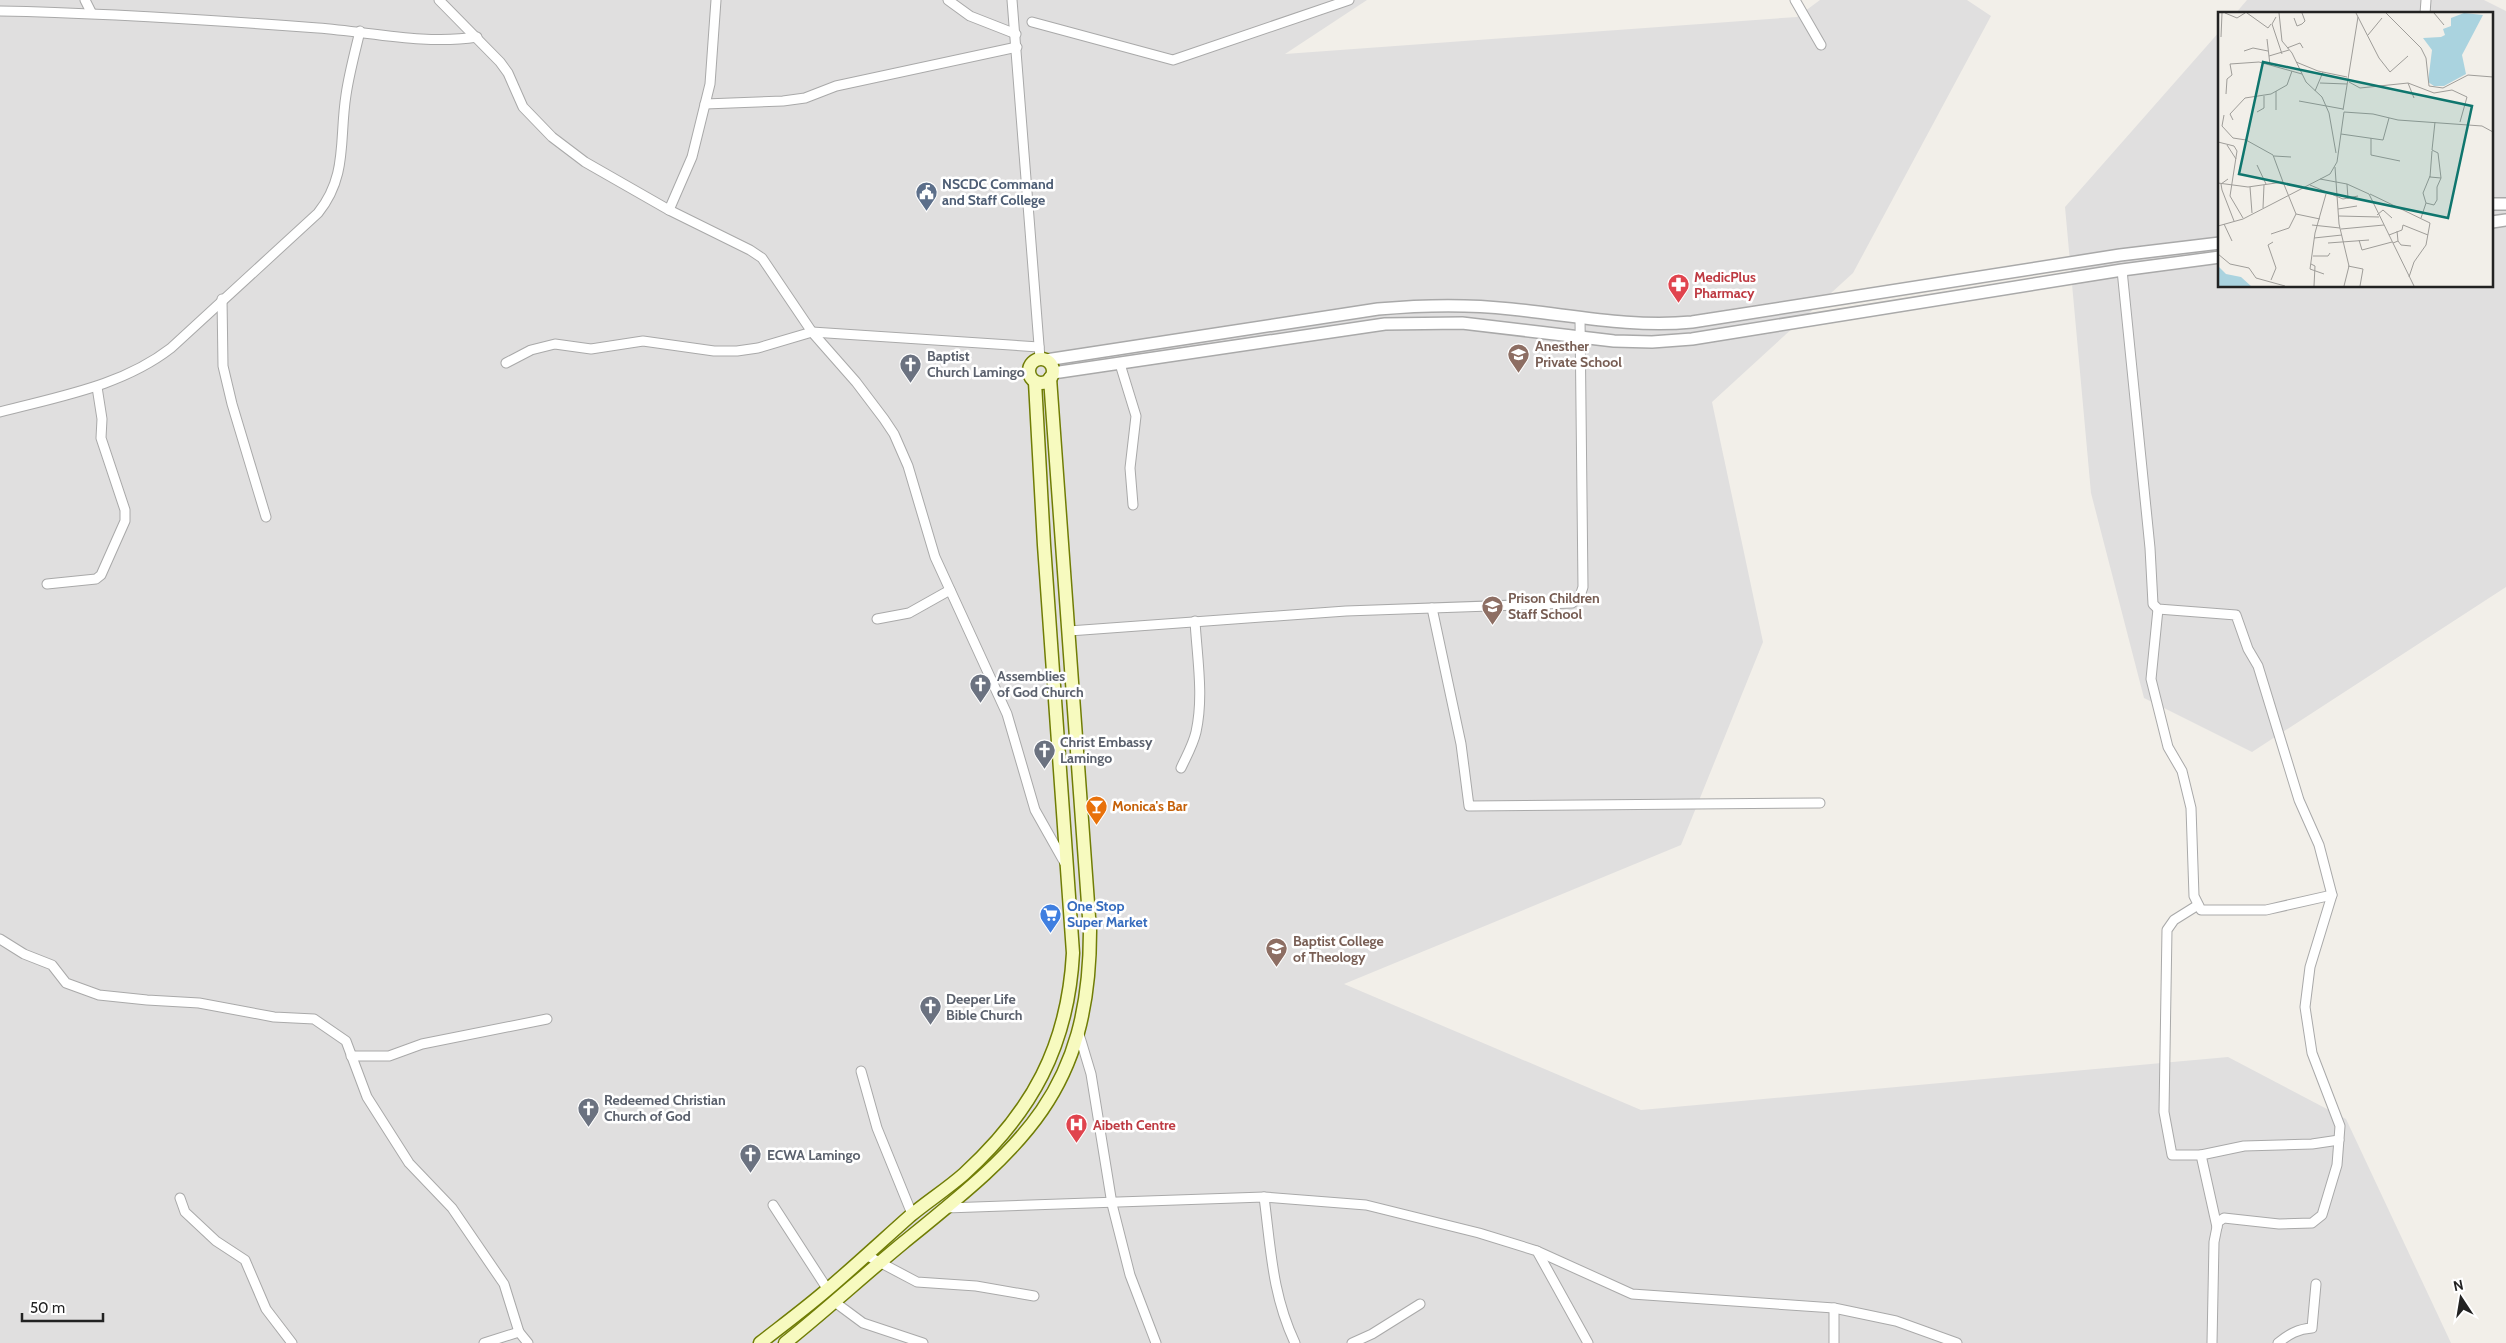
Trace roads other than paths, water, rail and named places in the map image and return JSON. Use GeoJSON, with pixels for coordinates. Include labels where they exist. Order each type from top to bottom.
{"type":"FeatureCollection","features":[{"type":"Feature","properties":{"kind":"main road"},"geometry":{"type":"LineString","coordinates":[[760,1343],[828,1290],[912,1214],[963,1175],[1005,1132],[1021,1113],[1049,1066],[1068,1002],[1072,975],[1072,928],[1066,865],[1035,382],[1028,374],[1028,368],[1031,363],[1042,355],[1050,363],[1052,376],[1090,931],[1087,999],[1079,1034],[1053,1094],[1039,1118],[1007,1155],[946,1208],[879,1262],[836,1303],[785,1343]]}},
{"type":"Feature","properties":{"kind":"main road"},"geometry":{"type":"LineString","coordinates":[[1035,382],[1041,383],[1052,376]]}},
{"type":"Feature","properties":{"kind":"street"},"geometry":{"type":"LineString","coordinates":[[85,0],[90,12]]}},
{"type":"Feature","properties":{"kind":"street"},"geometry":{"type":"LineString","coordinates":[[440,0],[477,37],[508,73],[523,108],[552,137],[585,162],[669,210],[750,250],[762,258],[812,332],[856,382],[894,434],[908,466],[935,557],[1007,714],[1035,810],[1066,865]]}},
{"type":"Feature","properties":{"kind":"street"},"geometry":{"type":"LineString","coordinates":[[669,210],[692,157],[710,84],[716,0]]}},
{"type":"Feature","properties":{"kind":"street"},"geometry":{"type":"LineString","coordinates":[[948,0],[970,16],[1016,34]]}},
{"type":"Feature","properties":{"kind":"street"},"geometry":{"type":"LineString","coordinates":[[1012,0],[1042,355]]}},
{"type":"Feature","properties":{"kind":"street"},"geometry":{"type":"LineString","coordinates":[[1032,22],[1174,60],[1349,0]]}},
{"type":"Feature","properties":{"kind":"street"},"geometry":{"type":"LineString","coordinates":[[1796,0],[1821,45]]}},
{"type":"Feature","properties":{"kind":"street"},"geometry":{"type":"LineString","coordinates":[[0,11],[90,12],[360,31],[437,41],[477,37]]}},
{"type":"Feature","properties":{"kind":"street"},"geometry":{"type":"LineString","coordinates":[[0,412],[97,387],[152,363],[171,348],[222,299],[318,213],[329,200],[340,171],[346,94],[360,31]]}},
{"type":"Feature","properties":{"kind":"street"},"geometry":{"type":"LineString","coordinates":[[705,104],[783,102],[805,98],[836,86],[1017,47]]}},
{"type":"Feature","properties":{"kind":"street"},"geometry":{"type":"LineString","coordinates":[[506,363],[531,350],[555,344],[591,349],[643,341],[714,351],[737,351],[758,348],[812,332],[1042,355],[1412,306],[1510,308],[1640,324],[1692,322],[2120,255],[2218,242]]}},
{"type":"Feature","properties":{"kind":"street"},"geometry":{"type":"LineString","coordinates":[[1052,376],[1385,324],[1462,323],[1614,341],[1652,342],[1692,339],[2122,270],[2218,257]]}},
{"type":"Feature","properties":{"kind":"street"},"geometry":{"type":"LineString","coordinates":[[2122,270],[2150,548],[2153,604],[2158,609],[2236,615],[2248,649],[2258,666],[2299,800],[2319,845],[2332,895],[2310,967],[2305,1007],[2312,1053],[2340,1126],[2337,1165],[2322,1215],[2312,1223],[2279,1224],[2224,1218],[2218,1222],[2214,1242],[2212,1343]]}},
{"type":"Feature","properties":{"kind":"street"},"geometry":{"type":"LineString","coordinates":[[222,299],[223,366],[232,404],[266,517]]}},
{"type":"Feature","properties":{"kind":"street"},"geometry":{"type":"LineString","coordinates":[[1068,631],[1195,620],[1572,603],[1580,596],[1583,588],[1580,318]]}},
{"type":"Feature","properties":{"kind":"street"},"geometry":{"type":"LineString","coordinates":[[1120,364],[1136,416],[1130,468],[1133,505]]}},
{"type":"Feature","properties":{"kind":"street"},"geometry":{"type":"LineString","coordinates":[[48,584],[96,579],[101,575],[125,520],[125,510],[102,438],[102,420],[97,387]]}},
{"type":"Feature","properties":{"kind":"street"},"geometry":{"type":"LineString","coordinates":[[877,619],[910,613],[950,590]]}},
{"type":"Feature","properties":{"kind":"street"},"geometry":{"type":"LineString","coordinates":[[1432,608],[1461,744],[1469,806],[1820,803]]}},
{"type":"Feature","properties":{"kind":"street"},"geometry":{"type":"LineString","coordinates":[[2158,609],[2151,679],[2168,746],[2182,771],[2191,808],[2194,896],[2200,910],[2266,910],[2332,895]]}},
{"type":"Feature","properties":{"kind":"street"},"geometry":{"type":"LineString","coordinates":[[1181,768],[1196,734],[1199,713],[1200,696],[1195,620]]}},
{"type":"Feature","properties":{"kind":"street"},"geometry":{"type":"LineString","coordinates":[[2198,905],[2174,920],[2167,930],[2164,1112],[2172,1155],[2201,1155],[2244,1146],[2312,1144],[2339,1140]]}},
{"type":"Feature","properties":{"kind":"street"},"geometry":{"type":"LineString","coordinates":[[0,939],[24,954],[52,965],[66,983],[99,995],[199,1003],[274,1017],[314,1019],[346,1041],[367,1097],[409,1162],[452,1208],[504,1284],[519,1332],[528,1343]]}},
{"type":"Feature","properties":{"kind":"street"},"geometry":{"type":"LineString","coordinates":[[351,1056],[389,1056],[422,1044],[547,1019]]}},
{"type":"Feature","properties":{"kind":"street"},"geometry":{"type":"LineString","coordinates":[[1079,1034],[1091,1074],[1112,1204],[1130,1276],[1156,1343]]}},
{"type":"Feature","properties":{"kind":"street"},"geometry":{"type":"LineString","coordinates":[[861,1071],[877,1128],[912,1214]]}},
{"type":"Feature","properties":{"kind":"street"},"geometry":{"type":"LineString","coordinates":[[2201,1155],[2217,1228]]}},
{"type":"Feature","properties":{"kind":"street"},"geometry":{"type":"LineString","coordinates":[[1264,1197],[1278,1301],[1295,1343]]}},
{"type":"Feature","properties":{"kind":"street"},"geometry":{"type":"LineString","coordinates":[[946,1208],[1112,1204],[1264,1197],[1366,1205],[1479,1233],[1537,1251],[1632,1294],[1834,1308],[1896,1320],[1957,1343]]}},
{"type":"Feature","properties":{"kind":"street"},"geometry":{"type":"LineString","coordinates":[[180,1198],[185,1212],[216,1241],[245,1260],[266,1309],[292,1343]]}},
{"type":"Feature","properties":{"kind":"street"},"geometry":{"type":"LineString","coordinates":[[774,1206],[828,1290]]}},
{"type":"Feature","properties":{"kind":"street"},"geometry":{"type":"LineString","coordinates":[[1537,1251],[1588,1343]]}},
{"type":"Feature","properties":{"kind":"street"},"geometry":{"type":"LineString","coordinates":[[866,1255],[917,1282],[976,1286],[1034,1296]]}},
{"type":"Feature","properties":{"kind":"street"},"geometry":{"type":"LineString","coordinates":[[2278,1343],[2288,1335],[2301,1329],[2312,1328],[2316,1284]]}},
{"type":"Feature","properties":{"kind":"street"},"geometry":{"type":"LineString","coordinates":[[836,1303],[864,1323],[923,1343]]}},
{"type":"Feature","properties":{"kind":"street"},"geometry":{"type":"LineString","coordinates":[[1352,1343],[1372,1334],[1420,1304]]}},
{"type":"Feature","properties":{"kind":"street"},"geometry":{"type":"LineString","coordinates":[[1834,1308],[1834,1343]]}},
{"type":"Feature","properties":{"kind":"street"},"geometry":{"type":"LineString","coordinates":[[484,1343],[519,1332]]}},
{"type":"Feature","properties":{"kind":"place","name":"NSCDC Command and Staff College"},"geometry":{"type":"Point","coordinates":[926,211]}},
{"type":"Feature","properties":{"kind":"place","name":"MedicPlus Pharmacy"},"geometry":{"type":"Point","coordinates":[1678,304]}},
{"type":"Feature","properties":{"kind":"place","name":"Anesther Private School"},"geometry":{"type":"Point","coordinates":[1519,373]}},
{"type":"Feature","properties":{"kind":"place","name":"Baptist Church Lamingo"},"geometry":{"type":"Point","coordinates":[911,383]}},
{"type":"Feature","properties":{"kind":"place","name":"Prison Children Staff School"},"geometry":{"type":"Point","coordinates":[1492,625]}},
{"type":"Feature","properties":{"kind":"place","name":"Assemblies of God Church"},"geometry":{"type":"Point","coordinates":[981,703]}},
{"type":"Feature","properties":{"kind":"place","name":"Christ Embassy Lamingo"},"geometry":{"type":"Point","coordinates":[1044,769]}},
{"type":"Feature","properties":{"kind":"place","name":"Monica's Bar"},"geometry":{"type":"Point","coordinates":[1096,825]}},
{"type":"Feature","properties":{"kind":"place","name":"One Stop Super Market"},"geometry":{"type":"Point","coordinates":[1051,933]}},
{"type":"Feature","properties":{"kind":"place","name":"Baptist College of Theology"},"geometry":{"type":"Point","coordinates":[1277,968]}},
{"type":"Feature","properties":{"kind":"place","name":"Deeper Life Bible Church"},"geometry":{"type":"Point","coordinates":[930,1026]}},
{"type":"Feature","properties":{"kind":"place","name":"Redeemed Christian Church of God"},"geometry":{"type":"Point","coordinates":[588,1127]}},
{"type":"Feature","properties":{"kind":"place","name":"Aibeth Centre"},"geometry":{"type":"Point","coordinates":[1077,1144]}},
{"type":"Feature","properties":{"kind":"place","name":"ECWA Lamingo"},"geometry":{"type":"Point","coordinates":[751,1174]}}]}
